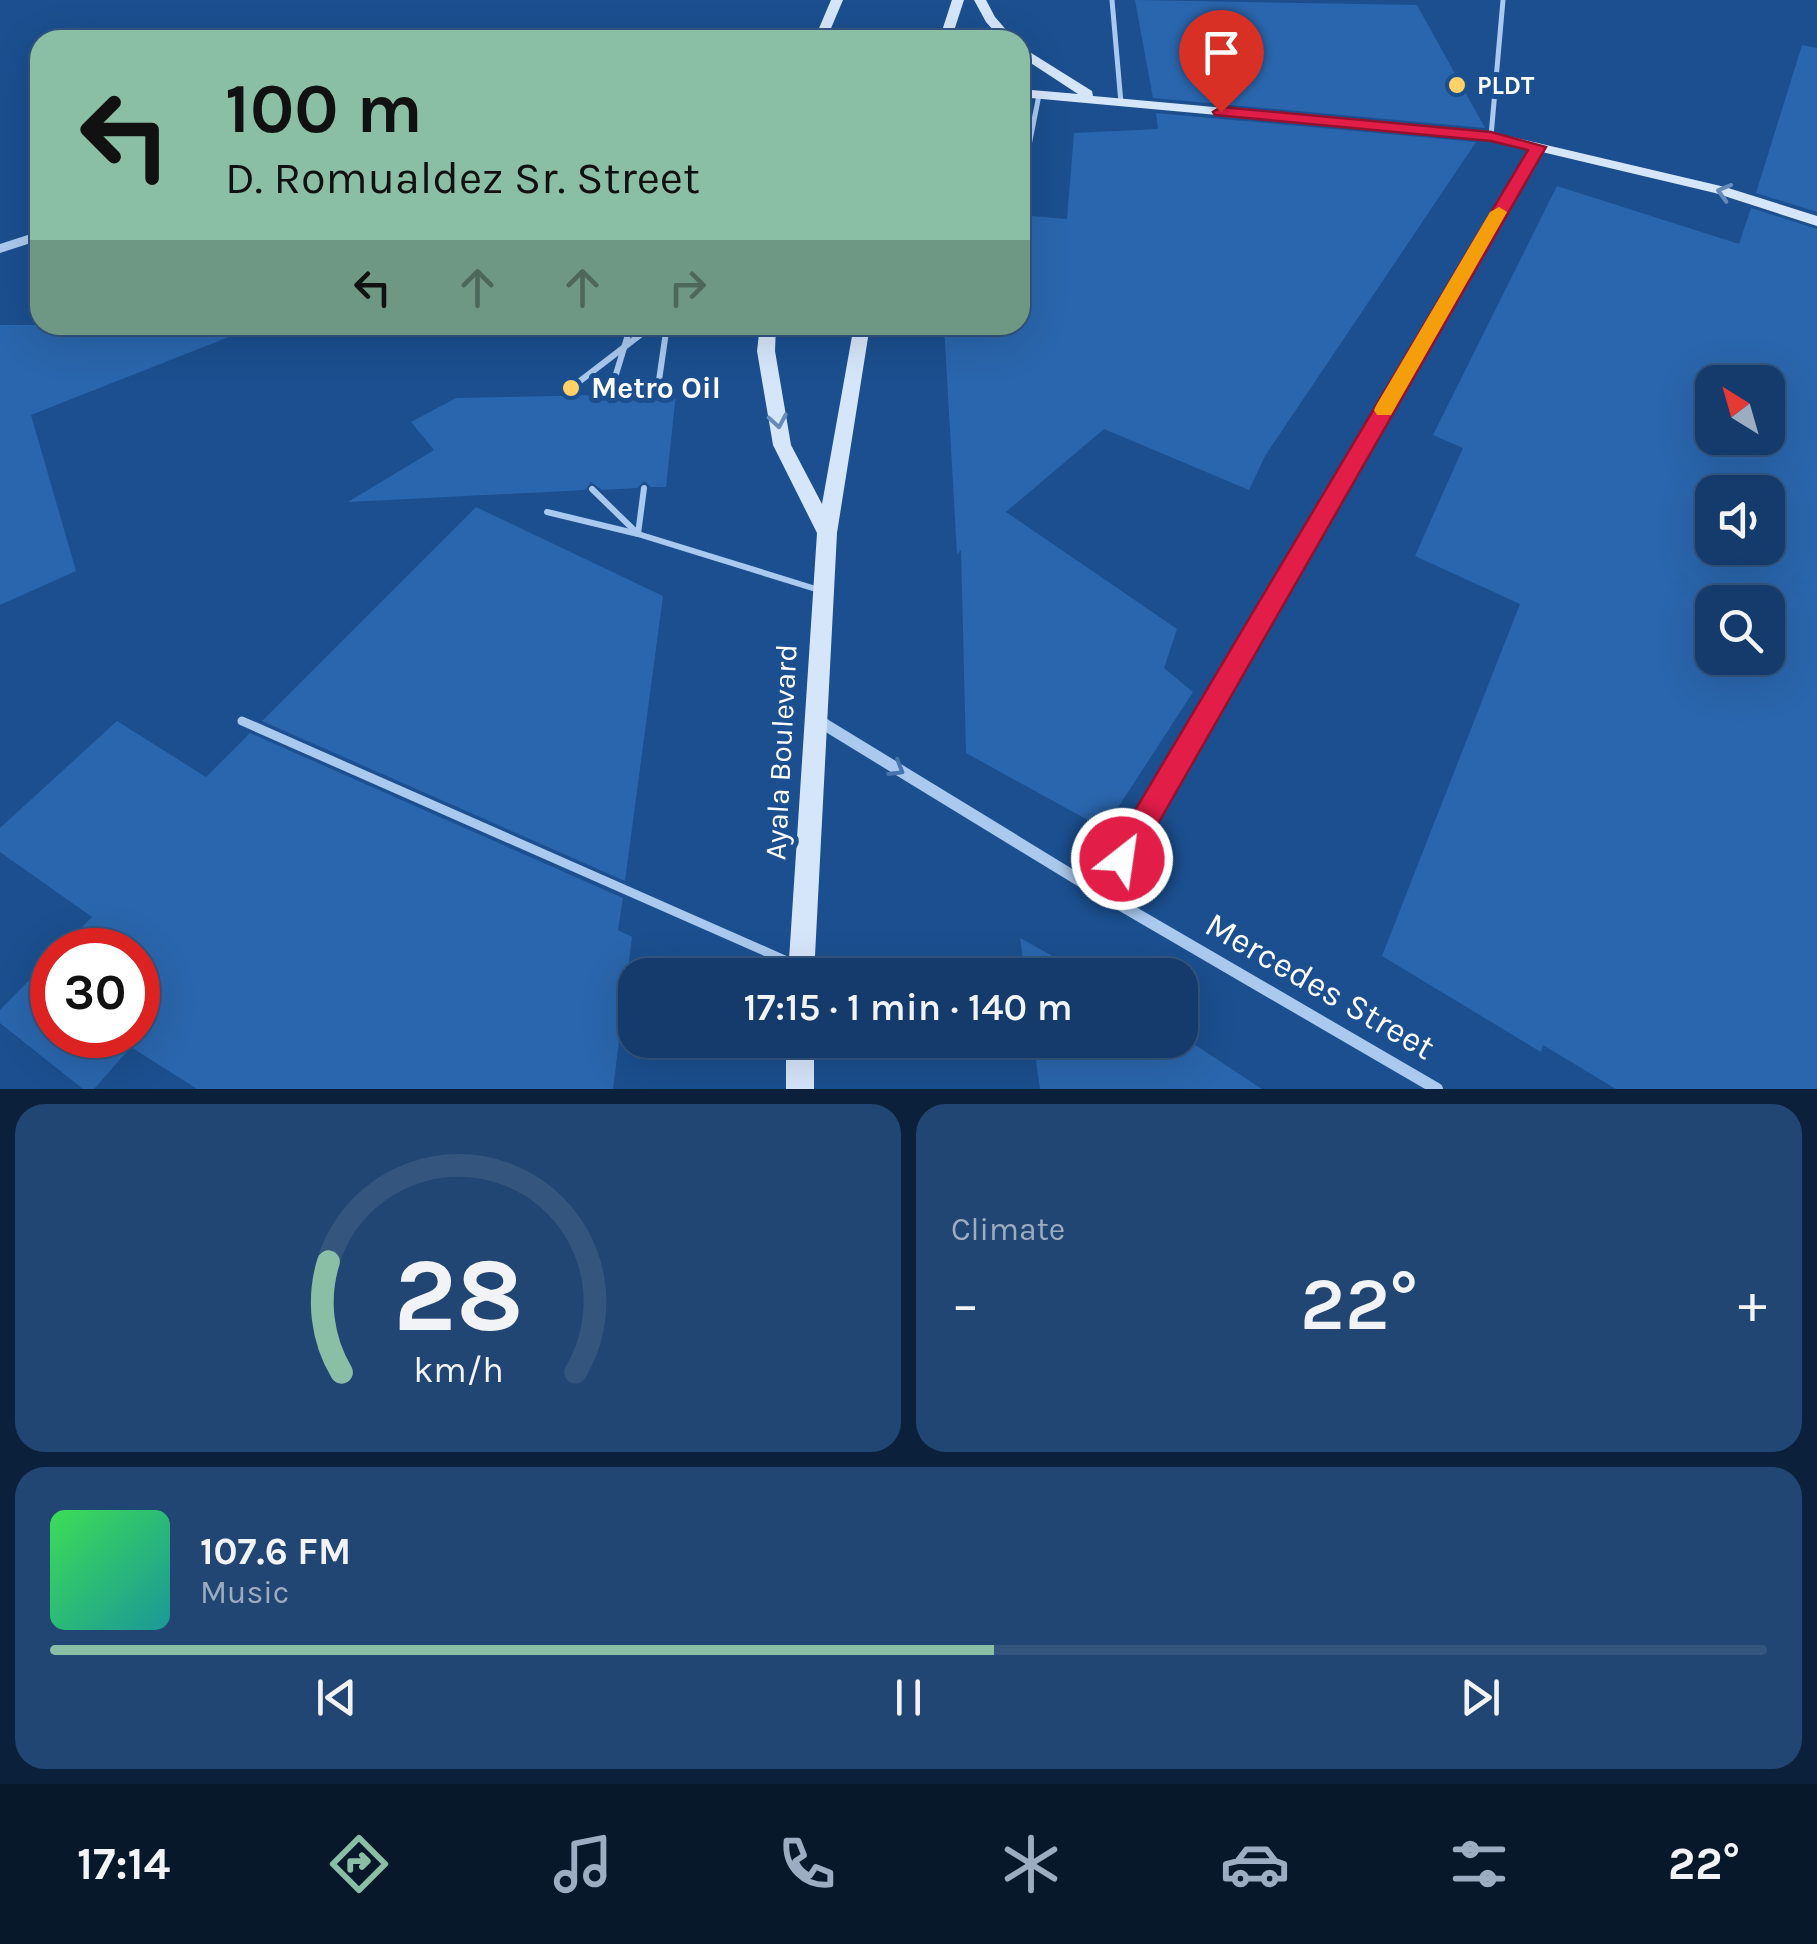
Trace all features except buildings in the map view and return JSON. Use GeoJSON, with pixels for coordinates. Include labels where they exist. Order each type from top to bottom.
{"type":"FeatureCollection","features":[{"type":"Feature","properties":{"kind":"main road"},"geometry":{"type":"LineString","coordinates":[[824,30],[837,0]]}},
{"type":"Feature","properties":{"kind":"main road"},"geometry":{"type":"LineString","coordinates":[[948,30],[958,0]]}},
{"type":"Feature","properties":{"kind":"main road"},"geometry":{"type":"LineString","coordinates":[[980,0],[1000,30]]}},
{"type":"Feature","properties":{"kind":"main road"},"geometry":{"type":"LineString","coordinates":[[1030,56],[1097,100]]}},
{"type":"Feature","properties":{"kind":"main road"},"geometry":{"type":"LineString","coordinates":[[1030,94],[1491,136],[1720,190],[1817,221]]}},
{"type":"Feature","properties":{"kind":"main road"},"geometry":{"type":"LineString","coordinates":[[767,335],[766,351],[782,445],[827,533]]}},
{"type":"Feature","properties":{"kind":"main road","name":"Ayala Boulevard"},"geometry":{"type":"LineString","coordinates":[[803,958],[827,533],[860,335]]}},
{"type":"Feature","properties":{"kind":"main road"},"geometry":{"type":"LineString","coordinates":[[800,1058],[800,1089]]}},
{"type":"Feature","properties":{"kind":"street"},"geometry":{"type":"LineString","coordinates":[[1102,894],[1538,147]]}},
{"type":"Feature","properties":{"kind":"street"},"geometry":{"type":"LineString","coordinates":[[0,249],[30,238]]}},
{"type":"Feature","properties":{"kind":"street","name":"Mercedes Street"},"geometry":{"type":"LineString","coordinates":[[814,718],[1102,894],[1437,1089]]}},
{"type":"Feature","properties":{"kind":"lane"},"geometry":{"type":"LineString","coordinates":[[1112,0],[1121,103]]}},
{"type":"Feature","properties":{"kind":"lane"},"geometry":{"type":"LineString","coordinates":[[1491,136],[1503,0]]}},
{"type":"Feature","properties":{"kind":"lane"},"geometry":{"type":"LineString","coordinates":[[1030,137],[1038,94]]}},
{"type":"Feature","properties":{"kind":"lane"},"geometry":{"type":"LineString","coordinates":[[609,398],[627,335]]}},
{"type":"Feature","properties":{"kind":"lane"},"geometry":{"type":"LineString","coordinates":[[567,391],[639,335]]}},
{"type":"Feature","properties":{"kind":"lane"},"geometry":{"type":"LineString","coordinates":[[657,394],[666,335]]}},
{"type":"Feature","properties":{"kind":"lane"},"geometry":{"type":"LineString","coordinates":[[638,534],[644,488]]}},
{"type":"Feature","properties":{"kind":"lane"},"geometry":{"type":"LineString","coordinates":[[592,490],[638,534]]}},
{"type":"Feature","properties":{"kind":"lane"},"geometry":{"type":"LineString","coordinates":[[546,512],[638,534],[823,592]]}},
{"type":"Feature","properties":{"kind":"lane"},"geometry":{"type":"LineString","coordinates":[[242,721],[773,958]]}},
{"type":"Feature","properties":{"kind":"slow traffic"},"geometry":{"type":"LineString","coordinates":[[1384,410],[1499,212]]}},
{"type":"Feature","properties":{"kind":"place","name":"PLDT"},"geometry":{"type":"Point","coordinates":[1457,85]}},
{"type":"Feature","properties":{"kind":"place","name":"Metro Oil"},"geometry":{"type":"Point","coordinates":[571,388]}},
{"type":"Feature","properties":{"kind":"route"},"geometry":{"type":"LineString","coordinates":[[1122,859],[1538,147],[1491,136],[1221,112]]}}]}
